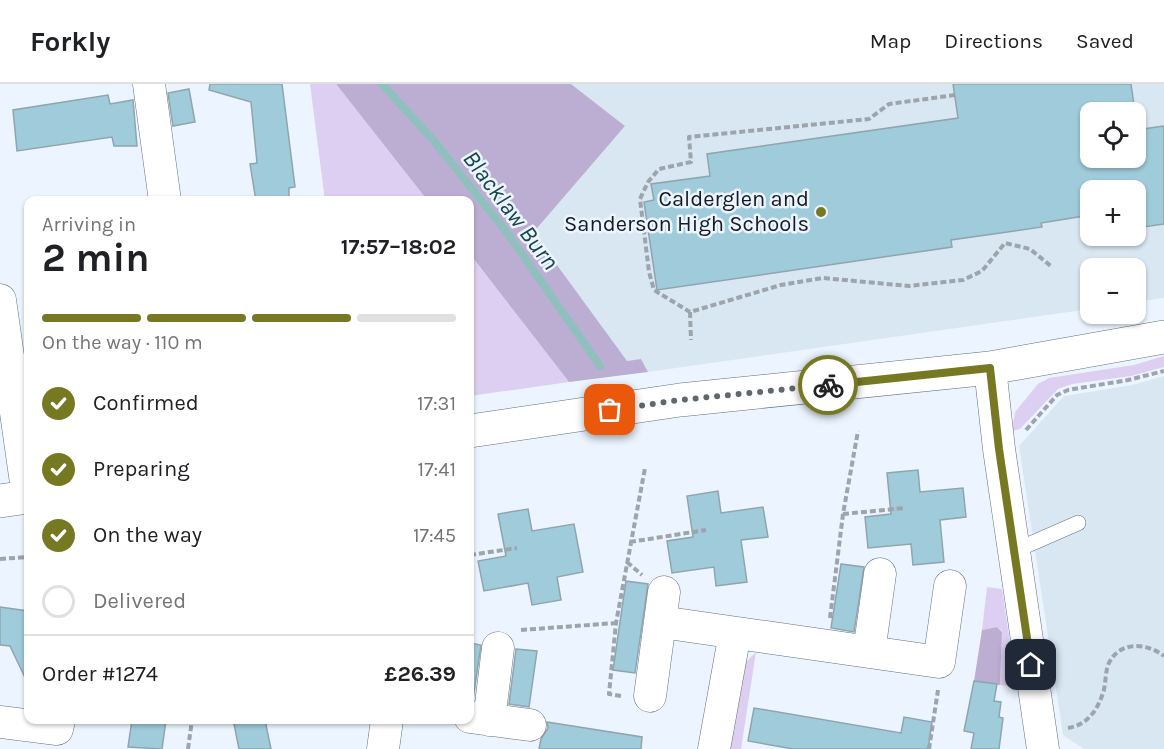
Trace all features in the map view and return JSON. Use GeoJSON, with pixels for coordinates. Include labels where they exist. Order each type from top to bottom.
{"type":"FeatureCollection","features":[{"type":"Feature","properties":{"kind":"street"},"geometry":{"type":"LineString","coordinates":[[149,84],[164,196]]}},
{"type":"Feature","properties":{"kind":"street"},"geometry":{"type":"LineString","coordinates":[[0,300],[24,469]]}},
{"type":"Feature","properties":{"kind":"street"},"geometry":{"type":"LineString","coordinates":[[474,430],[680,400],[990,368],[1164,337]]}},
{"type":"Feature","properties":{"kind":"street"},"geometry":{"type":"LineString","coordinates":[[990,368],[999,449],[1042,741]]}},
{"type":"Feature","properties":{"kind":"street"},"geometry":{"type":"LineString","coordinates":[[0,501],[24,498]]}},
{"type":"Feature","properties":{"kind":"street"},"geometry":{"type":"LineString","coordinates":[[869,652],[880,574]]}},
{"type":"Feature","properties":{"kind":"street"},"geometry":{"type":"LineString","coordinates":[[650,696],[663,607],[735,633],[939,662],[950,586]]}},
{"type":"Feature","properties":{"kind":"street"},"geometry":{"type":"LineString","coordinates":[[714,749],[735,633]]}},
{"type":"Feature","properties":{"kind":"street"},"geometry":{"type":"LineString","coordinates":[[506,639],[479,718],[530,725]]}},
{"type":"Feature","properties":{"kind":"street"},"geometry":{"type":"LineString","coordinates":[[0,722],[57,729],[58,724]]}},
{"type":"Feature","properties":{"kind":"street"},"geometry":{"type":"LineString","coordinates":[[383,749],[386,724]]}},
{"type":"Feature","properties":{"kind":"lane"},"geometry":{"type":"LineString","coordinates":[[1014,551],[1078,523]]}},
{"type":"Feature","properties":{"kind":"path"},"geometry":{"type":"LineString","coordinates":[[955,95],[889,104],[869,119],[689,137],[691,162],[659,169],[648,182],[640,199],[651,285],[654,290],[690,312],[781,285],[823,278],[909,286],[963,280],[982,271],[1005,243],[1030,249],[1052,267]]}},
{"type":"Feature","properties":{"kind":"path"},"geometry":{"type":"LineString","coordinates":[[690,312],[691,340]]}},
{"type":"Feature","properties":{"kind":"path"},"geometry":{"type":"LineString","coordinates":[[999,449],[1014,443],[1057,395],[1068,390],[1128,380],[1164,371]]}},
{"type":"Feature","properties":{"kind":"path"},"geometry":{"type":"LineString","coordinates":[[826,646],[843,514],[858,431]]}},
{"type":"Feature","properties":{"kind":"path"},"geometry":{"type":"LineString","coordinates":[[645,468],[616,623],[609,694],[648,701],[650,696]]}},
{"type":"Feature","properties":{"kind":"path"},"geometry":{"type":"LineString","coordinates":[[843,514],[905,508]]}},
{"type":"Feature","properties":{"kind":"path"},"geometry":{"type":"LineString","coordinates":[[630,542],[706,530]]}},
{"type":"Feature","properties":{"kind":"path"},"geometry":{"type":"LineString","coordinates":[[474,554],[517,548]]}},
{"type":"Feature","properties":{"kind":"path"},"geometry":{"type":"LineString","coordinates":[[0,559],[24,556]]}},
{"type":"Feature","properties":{"kind":"path"},"geometry":{"type":"LineString","coordinates":[[506,639],[616,623]]}},
{"type":"Feature","properties":{"kind":"path"},"geometry":{"type":"LineString","coordinates":[[1042,741],[1084,724],[1093,713],[1103,693],[1108,666],[1116,653],[1128,647],[1143,645],[1164,656]]}},
{"type":"Feature","properties":{"kind":"path"},"geometry":{"type":"LineString","coordinates":[[929,749],[939,687],[939,662]]}},
{"type":"Feature","properties":{"kind":"path"},"geometry":{"type":"LineString","coordinates":[[188,749],[191,724]]}},
{"type":"Feature","properties":{"kind":"shaded area"},"geometry":{"type":"Polygon","coordinates":[[[310,84],[336,84],[424,196],[324,196],[310,84]]]}},
{"type":"Feature","properties":{"kind":"shaded area"},"geometry":{"type":"Polygon","coordinates":[[[336,84],[571,84],[625,126],[532,234],[627,361],[641,359],[648,372],[569,382],[474,259],[474,196],[424,196],[336,84]]]}},
{"type":"Feature","properties":{"kind":"shaded area","name":"Calderglen and Sanderson High Schools"},"geometry":{"type":"Polygon","coordinates":[[[571,84],[1164,84],[1164,298],[1146,301],[1146,258],[1080,258],[1080,310],[648,372],[641,359],[627,362],[532,234],[625,126],[571,84]]]}},
{"type":"Feature","properties":{"kind":"shaded area"},"geometry":{"type":"Polygon","coordinates":[[[474,259],[569,382],[474,395],[474,259]]]}},
{"type":"Feature","properties":{"kind":"shaded area"},"geometry":{"type":"Polygon","coordinates":[[[1164,356],[1164,367],[1131,376],[1072,384],[1058,389],[1020,429],[1012,431],[1015,412],[1038,384],[1049,378],[1134,365],[1164,356]]]}},
{"type":"Feature","properties":{"kind":"shaded area"},"geometry":{"type":"Polygon","coordinates":[[[1164,376],[1164,749],[1084,749],[1063,735],[1019,446],[1064,396],[1132,385],[1164,376]]]}},
{"type":"Feature","properties":{"kind":"shaded area"},"geometry":{"type":"Polygon","coordinates":[[[987,587],[1002,589],[1016,683],[1009,686],[1000,685],[1002,631],[997,627],[982,630],[987,587]]]}},
{"type":"Feature","properties":{"kind":"shaded area"},"geometry":{"type":"Polygon","coordinates":[[[997,627],[1002,632],[1000,685],[974,681],[982,630],[997,627]]]}},
{"type":"Feature","properties":{"kind":"shaded area"},"geometry":{"type":"Polygon","coordinates":[[[756,652],[741,749],[726,749],[739,669],[756,652]]]}},
{"type":"Feature","properties":{"kind":"building"},"geometry":{"type":"Polygon","coordinates":[[[210,84],[282,84],[295,187],[289,188],[289,196],[255,196],[250,164],[257,163],[251,102],[209,90],[210,84]]]}},
{"type":"Feature","properties":{"kind":"building"},"geometry":{"type":"Polygon","coordinates":[[[953,84],[1131,84],[1134,102],[1080,102],[1080,168],[1146,168],[1146,129],[1164,126],[1164,224],[1146,227],[1146,180],[1080,180],[1080,217],[1041,223],[1042,227],[951,240],[952,247],[657,290],[644,202],[654,200],[651,184],[710,176],[707,154],[958,118],[953,84]]]}},
{"type":"Feature","properties":{"kind":"building"},"geometry":{"type":"Polygon","coordinates":[[[189,89],[195,122],[173,126],[168,93],[189,89]]]}},
{"type":"Feature","properties":{"kind":"building"},"geometry":{"type":"Polygon","coordinates":[[[108,95],[110,104],[133,100],[137,146],[114,146],[112,137],[17,151],[13,110],[108,95]]]}},
{"type":"Feature","properties":{"kind":"building"},"geometry":{"type":"Polygon","coordinates":[[[918,470],[920,492],[963,488],[966,517],[940,520],[944,562],[913,565],[911,544],[868,548],[865,517],[891,514],[887,473],[918,470]]]}},
{"type":"Feature","properties":{"kind":"building"},"geometry":{"type":"Polygon","coordinates":[[[718,491],[721,513],[763,507],[768,537],[741,540],[747,582],[716,586],[714,567],[672,573],[667,541],[693,537],[687,496],[718,491]]]}},
{"type":"Feature","properties":{"kind":"building"},"geometry":{"type":"Polygon","coordinates":[[[528,509],[532,531],[574,524],[583,572],[557,577],[561,600],[532,605],[528,583],[484,591],[478,561],[506,556],[498,514],[528,509]]]}},
{"type":"Feature","properties":{"kind":"building"},"geometry":{"type":"Polygon","coordinates":[[[841,564],[864,567],[854,632],[831,628],[841,564]]]}},
{"type":"Feature","properties":{"kind":"building"},"geometry":{"type":"Polygon","coordinates":[[[626,581],[648,584],[635,673],[613,670],[626,581]]]}},
{"type":"Feature","properties":{"kind":"building"},"geometry":{"type":"Polygon","coordinates":[[[0,607],[24,610],[24,676],[10,646],[0,645],[0,607]]]}},
{"type":"Feature","properties":{"kind":"building"},"geometry":{"type":"Polygon","coordinates":[[[474,644],[481,645],[474,692],[474,644]]]}},
{"type":"Feature","properties":{"kind":"building"},"geometry":{"type":"Polygon","coordinates":[[[516,649],[537,651],[529,707],[509,704],[516,649]]]}},
{"type":"Feature","properties":{"kind":"building"},"geometry":{"type":"Polygon","coordinates":[[[974,681],[997,684],[994,701],[1001,702],[999,717],[1003,718],[999,749],[971,749],[974,733],[964,731],[974,681]]]}},
{"type":"Feature","properties":{"kind":"building"},"geometry":{"type":"Polygon","coordinates":[[[754,708],[901,733],[904,717],[932,722],[928,749],[793,749],[748,741],[754,708]]]}},
{"type":"Feature","properties":{"kind":"building"},"geometry":{"type":"Polygon","coordinates":[[[547,722],[642,737],[641,749],[539,749],[541,739],[548,728],[547,722]]]}},
{"type":"Feature","properties":{"kind":"building"},"geometry":{"type":"Polygon","coordinates":[[[131,724],[165,724],[162,749],[128,747],[131,724]]]}},
{"type":"Feature","properties":{"kind":"building"},"geometry":{"type":"Polygon","coordinates":[[[234,724],[266,724],[271,749],[239,749],[234,724]]]}},
{"type":"Feature","properties":{"kind":"waterway","name":"Blacklaw Burn"},"geometry":{"type":"LineString","coordinates":[[382,84],[434,141],[508,234],[600,366]]}},
{"type":"Feature","properties":{"kind":"way so far"},"geometry":{"type":"LineString","coordinates":[[610,410],[680,400],[828,385]]}},
{"type":"Feature","properties":{"kind":"place","name":"Calderglen and Sanderson High Schools"},"geometry":{"type":"Point","coordinates":[821,212]}},
{"type":"Feature","properties":{"kind":"route"},"geometry":{"type":"LineString","coordinates":[[828,385],[990,368],[999,449],[1031,665]]}}]}
